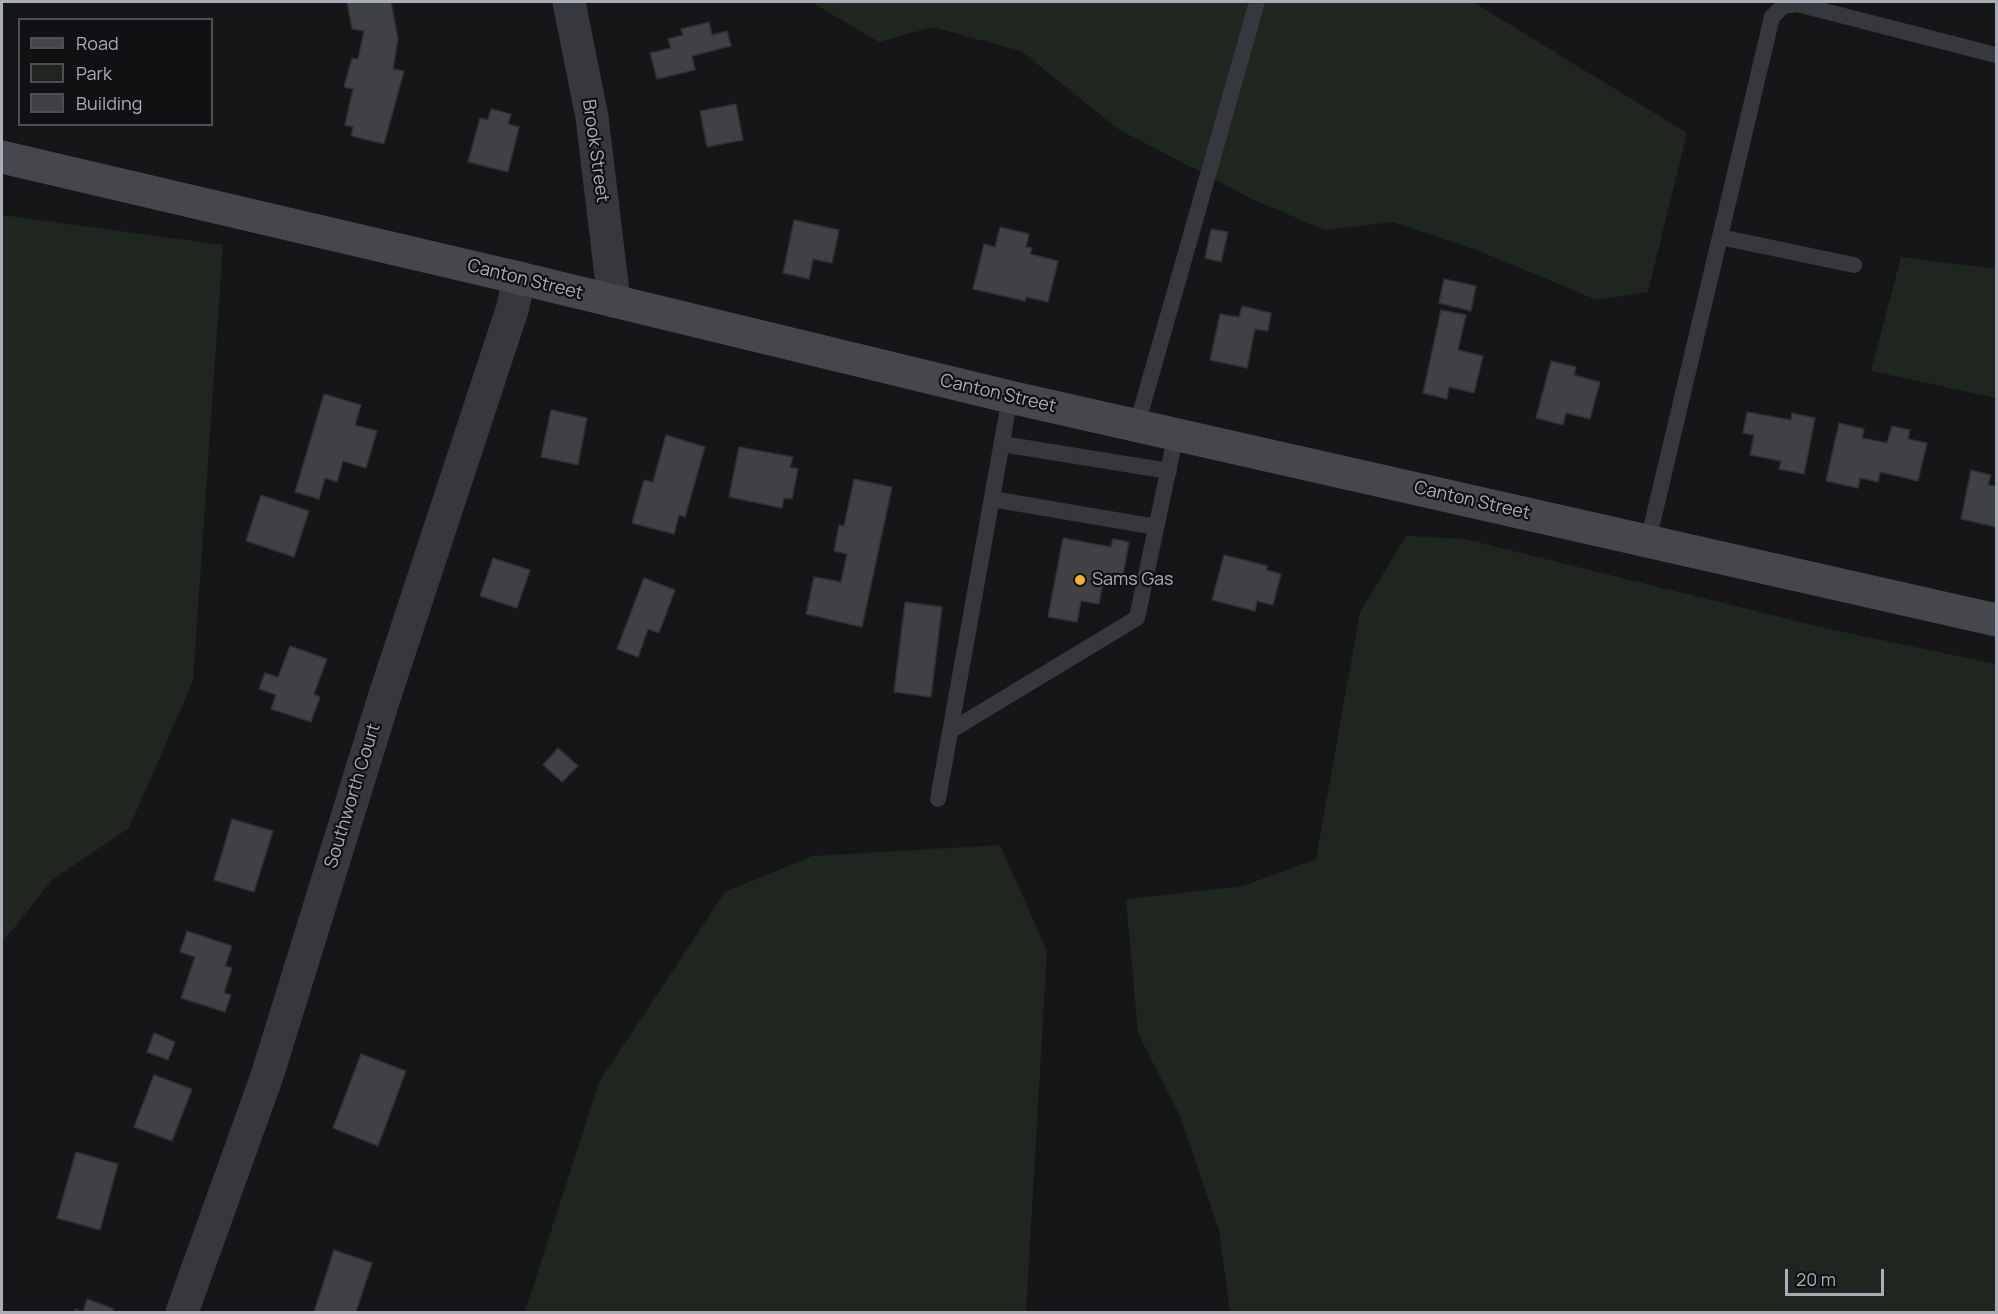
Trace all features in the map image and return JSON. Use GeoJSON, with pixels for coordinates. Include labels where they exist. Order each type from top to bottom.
{"type":"FeatureCollection","features":[{"type":"Feature","properties":{"kind":"main road","name":"Canton Street"},"geometry":{"type":"LineString","coordinates":[[2,157],[519,278],[1010,397],[1996,620]]}},
{"type":"Feature","properties":{"kind":"street","name":"Brook Street"},"geometry":{"type":"LineString","coordinates":[[569,2],[592,117],[614,301]]}},
{"type":"Feature","properties":{"kind":"street","name":"Southworth Court"},"geometry":{"type":"LineString","coordinates":[[182,1312],[267,1076],[384,698],[513,307],[519,278]]}},
{"type":"Feature","properties":{"kind":"lane"},"geometry":{"type":"LineString","coordinates":[[1137,425],[1257,2]]}},
{"type":"Feature","properties":{"kind":"lane"},"geometry":{"type":"LineString","coordinates":[[1648,541],[1772,17],[1783,6],[1797,4],[1996,55]]}},
{"type":"Feature","properties":{"kind":"lane"},"geometry":{"type":"LineString","coordinates":[[1720,237],[1854,265]]}},
{"type":"Feature","properties":{"kind":"lane"},"geometry":{"type":"LineString","coordinates":[[938,799],[1010,397]]}},
{"type":"Feature","properties":{"kind":"lane"},"geometry":{"type":"LineString","coordinates":[[950,731],[1137,618],[1176,434]]}},
{"type":"Feature","properties":{"kind":"lane"},"geometry":{"type":"LineString","coordinates":[[1002,444],[1169,471]]}},
{"type":"Feature","properties":{"kind":"lane"},"geometry":{"type":"LineString","coordinates":[[992,499],[1156,527]]}},
{"type":"Feature","properties":{"kind":"green space"},"geometry":{"type":"Polygon","coordinates":[[[815,2],[1473,2],[1687,133],[1648,292],[1597,300],[1482,252],[1393,222],[1325,230],[1254,200],[1118,129],[1021,51],[933,27],[879,42],[816,5],[815,2]]]}},
{"type":"Feature","properties":{"kind":"green space"},"geometry":{"type":"Polygon","coordinates":[[[2,215],[223,245],[193,681],[129,828],[52,880],[2,943],[2,215]]]}},
{"type":"Feature","properties":{"kind":"green space"},"geometry":{"type":"Polygon","coordinates":[[[1901,257],[1996,269],[1996,398],[1871,371],[1901,257]]]}},
{"type":"Feature","properties":{"kind":"green space"},"geometry":{"type":"Polygon","coordinates":[[[1406,536],[1465,539],[1824,628],[1996,664],[1996,1312],[1230,1312],[1219,1230],[1180,1116],[1138,1033],[1126,899],[1243,886],[1316,859],[1360,612],[1406,536]]]}},
{"type":"Feature","properties":{"kind":"green space"},"geometry":{"type":"Polygon","coordinates":[[[1000,845],[1047,951],[1026,1312],[525,1312],[599,1082],[725,892],[812,856],[1000,845]]]}},
{"type":"Feature","properties":{"kind":"building"},"geometry":{"type":"Polygon","coordinates":[[[347,2],[391,2],[398,39],[393,69],[404,71],[384,144],[351,136],[353,127],[345,125],[353,89],[344,87],[352,58],[358,59],[364,31],[352,29],[347,2]]]}},
{"type":"Feature","properties":{"kind":"building"},"geometry":{"type":"Polygon","coordinates":[[[709,22],[712,35],[727,31],[731,46],[692,56],[695,70],[657,79],[650,53],[671,48],[668,39],[683,35],[681,29],[709,22]]]}},
{"type":"Feature","properties":{"kind":"building"},"geometry":{"type":"Polygon","coordinates":[[[736,104],[743,140],[707,147],[700,111],[736,104]]]}},
{"type":"Feature","properties":{"kind":"building"},"geometry":{"type":"Polygon","coordinates":[[[491,109],[511,114],[508,124],[519,127],[508,172],[468,162],[480,118],[488,120],[491,109]]]}},
{"type":"Feature","properties":{"kind":"building"},"geometry":{"type":"Polygon","coordinates":[[[794,220],[839,230],[832,263],[813,259],[809,279],[783,273],[794,220]]]}},
{"type":"Feature","properties":{"kind":"building"},"geometry":{"type":"Polygon","coordinates":[[[1000,227],[1029,234],[1026,247],[1032,248],[1030,254],[1058,261],[1048,302],[1026,297],[1025,301],[973,289],[984,244],[995,247],[1000,227]]]}},
{"type":"Feature","properties":{"kind":"building"},"geometry":{"type":"Polygon","coordinates":[[[1211,229],[1228,232],[1221,262],[1205,258],[1211,229]]]}},
{"type":"Feature","properties":{"kind":"building"},"geometry":{"type":"Polygon","coordinates":[[[1444,279],[1476,286],[1471,311],[1439,303],[1444,279]]]}},
{"type":"Feature","properties":{"kind":"building"},"geometry":{"type":"Polygon","coordinates":[[[1242,306],[1271,313],[1268,331],[1255,329],[1247,368],[1210,360],[1220,314],[1239,317],[1242,306]]]}},
{"type":"Feature","properties":{"kind":"building"},"geometry":{"type":"Polygon","coordinates":[[[1441,310],[1466,315],[1458,350],[1483,356],[1474,393],[1449,387],[1447,399],[1423,393],[1441,310]]]}},
{"type":"Feature","properties":{"kind":"building"},"geometry":{"type":"Polygon","coordinates":[[[1551,361],[1576,367],[1574,375],[1600,382],[1590,419],[1566,413],[1563,425],[1536,418],[1551,361]]]}},
{"type":"Feature","properties":{"kind":"building"},"geometry":{"type":"Polygon","coordinates":[[[324,394],[361,405],[355,425],[377,431],[366,468],[343,461],[337,482],[325,478],[319,499],[295,492],[324,394]]]}},
{"type":"Feature","properties":{"kind":"building"},"geometry":{"type":"Polygon","coordinates":[[[551,410],[587,418],[578,465],[541,457],[551,410]]]}},
{"type":"Feature","properties":{"kind":"building"},"geometry":{"type":"Polygon","coordinates":[[[1747,412],[1791,420],[1792,413],[1815,418],[1804,474],[1779,469],[1781,461],[1750,455],[1754,435],[1743,433],[1747,412]]]}},
{"type":"Feature","properties":{"kind":"building"},"geometry":{"type":"Polygon","coordinates":[[[1839,423],[1864,429],[1862,438],[1887,443],[1892,426],[1910,430],[1908,439],[1927,443],[1918,481],[1880,472],[1878,482],[1860,478],[1858,488],[1826,481],[1839,423]]]}},
{"type":"Feature","properties":{"kind":"building"},"geometry":{"type":"Polygon","coordinates":[[[666,435],[705,447],[685,517],[679,515],[674,534],[632,523],[644,480],[653,482],[666,435]]]}},
{"type":"Feature","properties":{"kind":"building"},"geometry":{"type":"Polygon","coordinates":[[[739,447],[793,457],[790,467],[798,469],[792,499],[784,498],[782,508],[729,497],[739,447]]]}},
{"type":"Feature","properties":{"kind":"building"},"geometry":{"type":"Polygon","coordinates":[[[1971,470],[1991,475],[1988,485],[1996,486],[1996,527],[1961,519],[1971,470]]]}},
{"type":"Feature","properties":{"kind":"building"},"geometry":{"type":"Polygon","coordinates":[[[854,479],[892,487],[862,627],[806,614],[814,577],[841,582],[847,554],[834,551],[839,525],[844,526],[854,479]]]}},
{"type":"Feature","properties":{"kind":"building"},"geometry":{"type":"Polygon","coordinates":[[[261,495],[309,511],[294,557],[246,541],[261,495]]]}},
{"type":"Feature","properties":{"kind":"building","name":"Sams Gas"},"geometry":{"type":"Polygon","coordinates":[[[1063,538],[1111,547],[1113,539],[1129,542],[1122,581],[1104,578],[1099,604],[1081,601],[1077,622],[1048,617],[1063,538]]]}},
{"type":"Feature","properties":{"kind":"building"},"geometry":{"type":"Polygon","coordinates":[[[1224,555],[1268,566],[1266,570],[1281,574],[1273,605],[1257,601],[1255,611],[1212,600],[1224,555]]]}},
{"type":"Feature","properties":{"kind":"building"},"geometry":{"type":"Polygon","coordinates":[[[493,558],[530,570],[517,608],[480,596],[493,558]]]}},
{"type":"Feature","properties":{"kind":"building"},"geometry":{"type":"Polygon","coordinates":[[[644,578],[675,590],[659,633],[648,629],[638,657],[617,649],[644,578]]]}},
{"type":"Feature","properties":{"kind":"building"},"geometry":{"type":"Polygon","coordinates":[[[905,602],[942,607],[931,697],[894,692],[905,602]]]}},
{"type":"Feature","properties":{"kind":"building"},"geometry":{"type":"Polygon","coordinates":[[[290,646],[327,659],[314,694],[320,697],[311,722],[271,709],[276,695],[259,689],[265,673],[278,677],[290,646]]]}},
{"type":"Feature","properties":{"kind":"building"},"geometry":{"type":"Polygon","coordinates":[[[558,748],[578,766],[562,782],[543,765],[558,748]]]}},
{"type":"Feature","properties":{"kind":"building"},"geometry":{"type":"Polygon","coordinates":[[[232,819],[273,831],[254,892],[214,880],[232,819]]]}},
{"type":"Feature","properties":{"kind":"building"},"geometry":{"type":"Polygon","coordinates":[[[187,931],[232,946],[225,966],[232,968],[224,993],[231,995],[225,1012],[181,998],[195,957],[180,952],[187,931]]]}},
{"type":"Feature","properties":{"kind":"building"},"geometry":{"type":"Polygon","coordinates":[[[154,1033],[175,1042],[168,1060],[147,1052],[154,1033]]]}},
{"type":"Feature","properties":{"kind":"building"},"geometry":{"type":"Polygon","coordinates":[[[361,1054],[406,1071],[378,1146],[333,1128],[361,1054]]]}},
{"type":"Feature","properties":{"kind":"building"},"geometry":{"type":"Polygon","coordinates":[[[154,1075],[192,1089],[172,1141],[134,1127],[154,1075]]]}},
{"type":"Feature","properties":{"kind":"building"},"geometry":{"type":"Polygon","coordinates":[[[76,1152],[118,1164],[100,1230],[57,1218],[76,1152]]]}},
{"type":"Feature","properties":{"kind":"building"},"geometry":{"type":"Polygon","coordinates":[[[334,1250],[372,1263],[356,1312],[314,1312],[334,1250]]]}},
{"type":"Feature","properties":{"kind":"building"},"geometry":{"type":"Polygon","coordinates":[[[87,1299],[114,1309],[112,1312],[83,1312],[87,1299]]]}},
{"type":"Feature","properties":{"kind":"place","name":"Sams Gas"},"geometry":{"type":"Point","coordinates":[1080,580]}}]}
